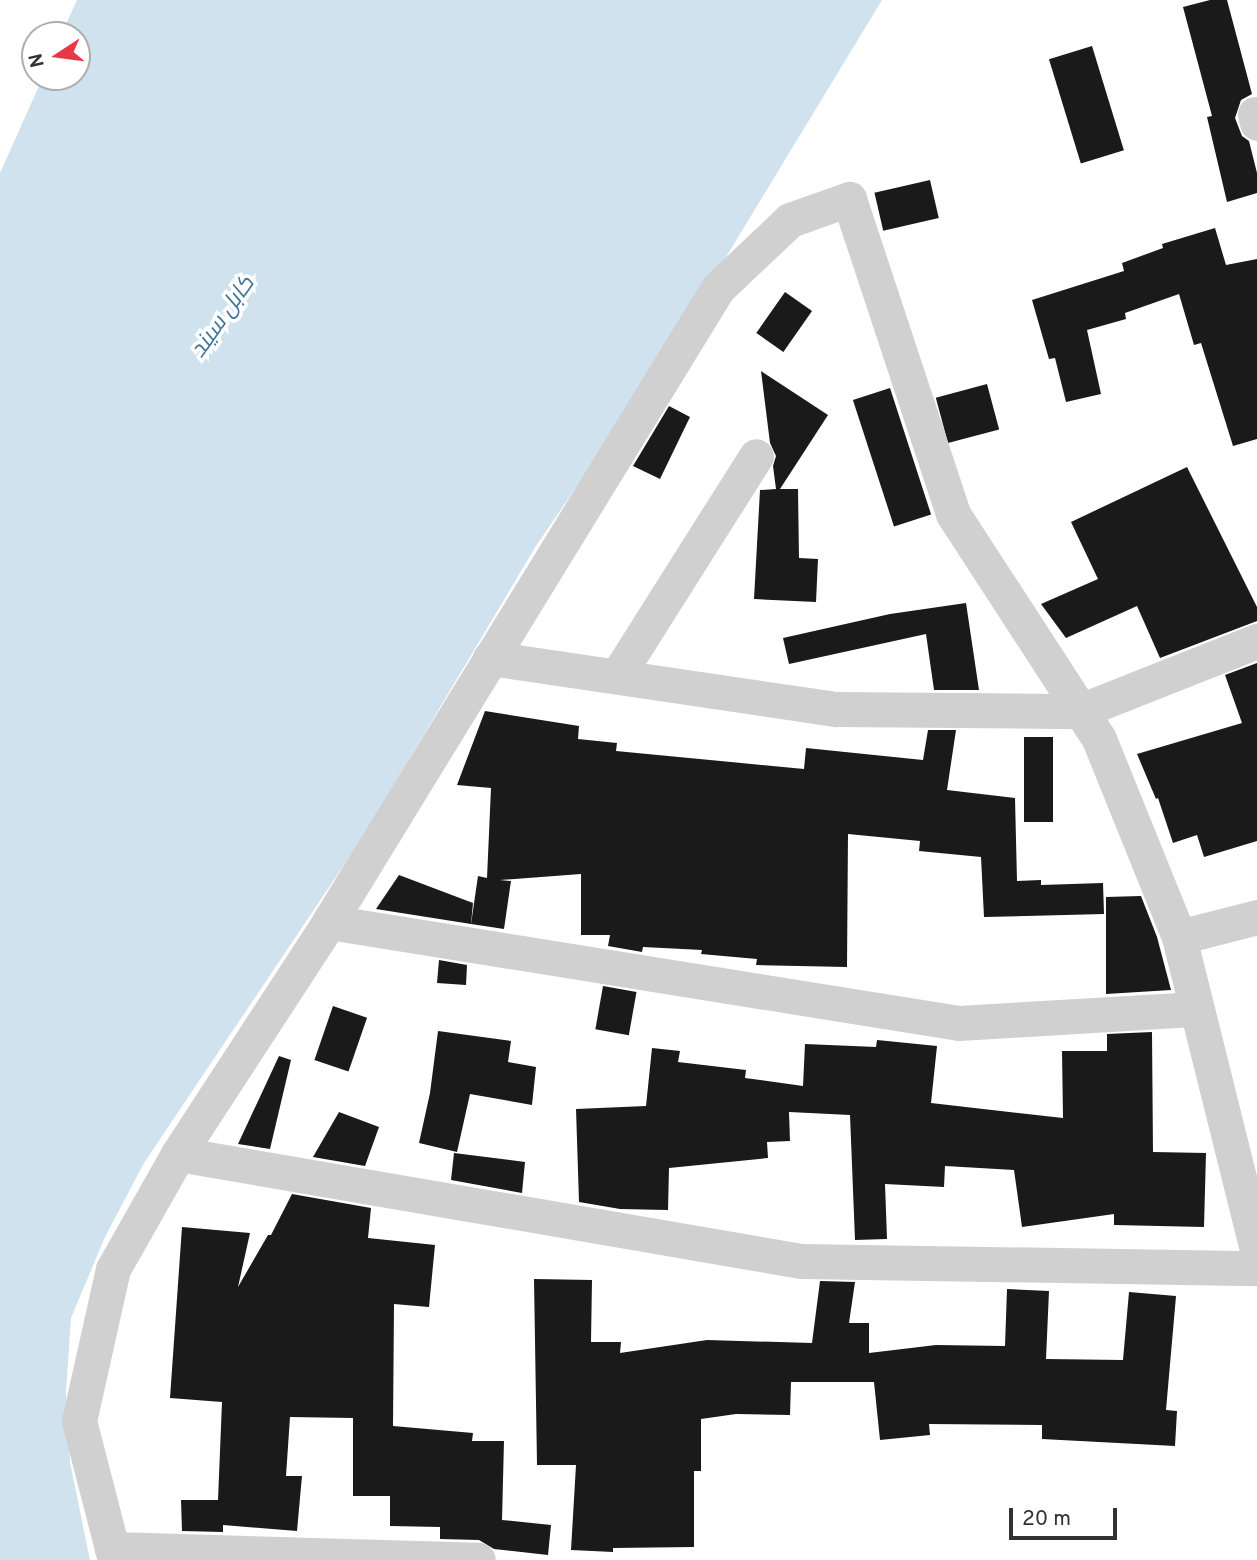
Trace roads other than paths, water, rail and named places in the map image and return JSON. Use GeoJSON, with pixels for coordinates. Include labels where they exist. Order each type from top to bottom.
{"type":"FeatureCollection","features":[{"type":"Feature","properties":{"kind":"street"},"geometry":{"type":"LineString","coordinates":[[478,1560],[113,1555],[79,1421],[113,1269],[178,1154],[329,922],[718,288],[790,220],[849,199],[953,514],[1098,738],[1179,937],[1257,1251]]}},
{"type":"Feature","properties":{"kind":"street"},"geometry":{"type":"LineString","coordinates":[[617,676],[756,456]]}},
{"type":"Feature","properties":{"kind":"street"},"geometry":{"type":"LineString","coordinates":[[490,658],[836,709],[1080,711],[1257,641]]}},
{"type":"Feature","properties":{"kind":"street"},"geometry":{"type":"LineString","coordinates":[[1179,937],[1257,917]]}},
{"type":"Feature","properties":{"kind":"street"},"geometry":{"type":"LineString","coordinates":[[329,922],[959,1023],[1197,1009]]}},
{"type":"Feature","properties":{"kind":"street"},"geometry":{"type":"LineString","coordinates":[[178,1154],[801,1261],[1257,1268]]}},
{"type":"Feature","properties":{"kind":"water","name":"کابل سيند"},"geometry":{"type":"Polygon","coordinates":[[[77,0],[882,0],[669,351],[536,546],[364,835],[144,1163],[105,1237],[71,1318],[66,1391],[70,1462],[90,1560],[0,1560],[0,173],[37,91],[91,91],[91,21],[67,21],[77,0]]]}}]}
